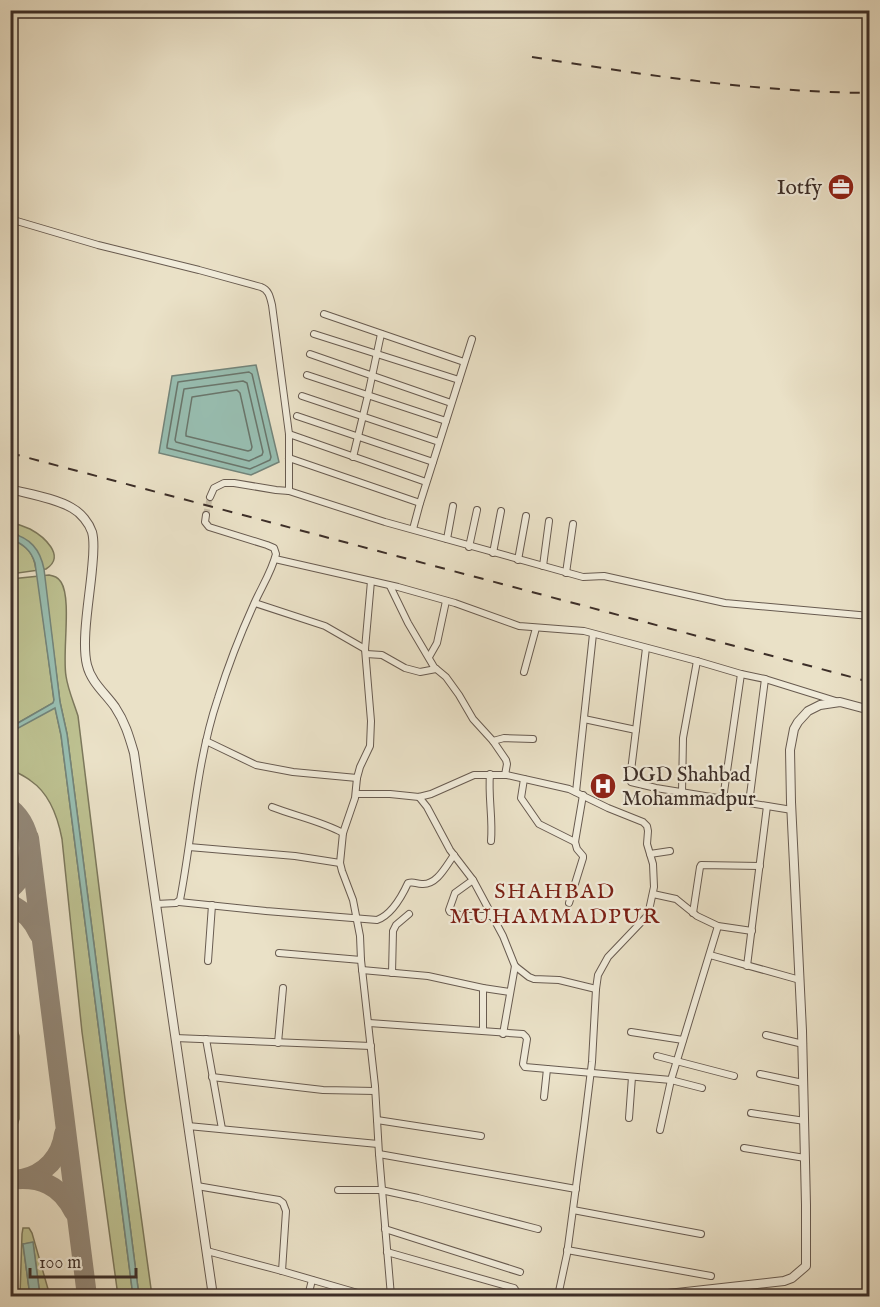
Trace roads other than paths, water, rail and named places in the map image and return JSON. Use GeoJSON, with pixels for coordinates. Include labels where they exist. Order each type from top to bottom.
{"type":"FeatureCollection","features":[{"type":"Feature","properties":{"kind":"street"},"geometry":{"type":"LineString","coordinates":[[10,219],[98,245],[265,288],[272,305],[289,434],[289,491]]}},
{"type":"Feature","properties":{"kind":"street"},"geometry":{"type":"LineString","coordinates":[[324,314],[464,362]]}},
{"type":"Feature","properties":{"kind":"street"},"geometry":{"type":"LineString","coordinates":[[314,334],[459,380]]}},
{"type":"Feature","properties":{"kind":"street"},"geometry":{"type":"LineString","coordinates":[[353,457],[381,334]]}},
{"type":"Feature","properties":{"kind":"street"},"geometry":{"type":"LineString","coordinates":[[418,531],[420,503],[472,339]]}},
{"type":"Feature","properties":{"kind":"street"},"geometry":{"type":"LineString","coordinates":[[310,354],[451,403]]}},
{"type":"Feature","properties":{"kind":"street"},"geometry":{"type":"LineString","coordinates":[[308,375],[446,421]]}},
{"type":"Feature","properties":{"kind":"street"},"geometry":{"type":"LineString","coordinates":[[302,396],[439,442]]}},
{"type":"Feature","properties":{"kind":"street"},"geometry":{"type":"LineString","coordinates":[[297,416],[433,462]]}},
{"type":"Feature","properties":{"kind":"street"},"geometry":{"type":"LineString","coordinates":[[289,434],[426,482]]}},
{"type":"Feature","properties":{"kind":"street"},"geometry":{"type":"LineString","coordinates":[[289,458],[420,503]]}},
{"type":"Feature","properties":{"kind":"street"},"geometry":{"type":"LineString","coordinates":[[210,497],[214,488],[224,483],[289,491],[469,547],[584,577],[604,576],[725,603],[870,616]]}},
{"type":"Feature","properties":{"kind":"street"},"geometry":{"type":"LineString","coordinates":[[10,489],[62,503],[74,509],[83,517],[93,533],[94,555],[87,628],[87,664],[91,676],[127,728],[134,753],[213,1296]]}},
{"type":"Feature","properties":{"kind":"street"},"geometry":{"type":"LineString","coordinates":[[447,539],[453,506]]}},
{"type":"Feature","properties":{"kind":"street"},"geometry":{"type":"LineString","coordinates":[[469,547],[477,510]]}},
{"type":"Feature","properties":{"kind":"street"},"geometry":{"type":"LineString","coordinates":[[493,553],[501,512]]}},
{"type":"Feature","properties":{"kind":"street"},"geometry":{"type":"LineString","coordinates":[[179,902],[206,741],[237,643],[276,554],[274,548],[267,545],[209,527],[205,522],[206,515]]}},
{"type":"Feature","properties":{"kind":"street"},"geometry":{"type":"LineString","coordinates":[[518,560],[526,516]]}},
{"type":"Feature","properties":{"kind":"street"},"geometry":{"type":"LineString","coordinates":[[543,566],[549,521]]}},
{"type":"Feature","properties":{"kind":"street"},"geometry":{"type":"LineString","coordinates":[[566,573],[573,524]]}},
{"type":"Feature","properties":{"kind":"street"},"geometry":{"type":"LineString","coordinates":[[275,559],[446,601],[514,625],[584,631],[765,679],[870,710]]}},
{"type":"Feature","properties":{"kind":"street"},"geometry":{"type":"LineString","coordinates":[[371,581],[365,651],[370,746],[357,778],[356,794],[343,833],[340,862],[353,900],[360,936],[391,1296]]}},
{"type":"Feature","properties":{"kind":"street"},"geometry":{"type":"LineString","coordinates":[[390,586],[408,623],[436,669],[446,677],[473,719],[493,741],[507,762],[505,775]]}},
{"type":"Feature","properties":{"kind":"street"},"geometry":{"type":"LineString","coordinates":[[429,657],[437,643],[446,601]]}},
{"type":"Feature","properties":{"kind":"street"},"geometry":{"type":"LineString","coordinates":[[255,603],[325,626],[365,651],[382,655],[405,668],[420,672],[436,669]]}},
{"type":"Feature","properties":{"kind":"street"},"geometry":{"type":"LineString","coordinates":[[524,672],[536,628]]}},
{"type":"Feature","properties":{"kind":"street"},"geometry":{"type":"LineString","coordinates":[[569,903],[583,858],[575,842],[593,634]]}},
{"type":"Feature","properties":{"kind":"street"},"geometry":{"type":"LineString","coordinates":[[646,648],[630,781],[653,788],[792,810]]}},
{"type":"Feature","properties":{"kind":"street"},"geometry":{"type":"LineString","coordinates":[[682,792],[683,738],[697,661]]}},
{"type":"Feature","properties":{"kind":"street"},"geometry":{"type":"LineString","coordinates":[[723,798],[741,674]]}},
{"type":"Feature","properties":{"kind":"street"},"geometry":{"type":"LineString","coordinates":[[749,803],[765,679]]}},
{"type":"Feature","properties":{"kind":"street"},"geometry":{"type":"LineString","coordinates":[[650,1296],[784,1281],[792,1278],[807,1263],[800,980],[790,750],[794,729],[808,711],[820,705],[840,702]]}},
{"type":"Feature","properties":{"kind":"street"},"geometry":{"type":"LineString","coordinates":[[584,720],[636,730]]}},
{"type":"Feature","properties":{"kind":"street"},"geometry":{"type":"LineString","coordinates":[[493,741],[504,738],[532,739]]}},
{"type":"Feature","properties":{"kind":"street"},"geometry":{"type":"LineString","coordinates":[[206,741],[256,765],[293,772],[357,778]]}},
{"type":"Feature","properties":{"kind":"street"},"geometry":{"type":"LineString","coordinates":[[490,774],[491,841]]}},
{"type":"Feature","properties":{"kind":"street"},"geometry":{"type":"LineString","coordinates":[[356,794],[418,797],[445,788],[466,777],[505,775],[569,789],[643,822],[648,831],[647,844],[654,878],[648,915],[608,957],[598,975],[591,1073],[573,1210],[558,1296]]}},
{"type":"Feature","properties":{"kind":"street"},"geometry":{"type":"LineString","coordinates":[[524,779],[521,798],[537,822],[575,842]]}},
{"type":"Feature","properties":{"kind":"street"},"geometry":{"type":"LineString","coordinates":[[418,797],[427,807],[454,855],[472,880],[503,936],[515,966],[503,1034]]}},
{"type":"Feature","properties":{"kind":"street"},"geometry":{"type":"LineString","coordinates":[[747,966],[767,806]]}},
{"type":"Feature","properties":{"kind":"street"},"geometry":{"type":"LineString","coordinates":[[272,807],[327,825],[343,833]]}},
{"type":"Feature","properties":{"kind":"street"},"geometry":{"type":"LineString","coordinates":[[189,848],[295,856],[340,862]]}},
{"type":"Feature","properties":{"kind":"street"},"geometry":{"type":"LineString","coordinates":[[650,854],[670,851]]}},
{"type":"Feature","properties":{"kind":"street"},"geometry":{"type":"LineString","coordinates":[[156,904],[179,902],[377,920],[395,906],[408,883],[412,881],[423,884],[435,880],[454,855]]}},
{"type":"Feature","properties":{"kind":"street"},"geometry":{"type":"LineString","coordinates":[[693,913],[701,865],[760,866]]}},
{"type":"Feature","properties":{"kind":"street"},"geometry":{"type":"LineString","coordinates":[[472,880],[455,893],[450,912],[464,916],[492,916]]}},
{"type":"Feature","properties":{"kind":"street"},"geometry":{"type":"LineString","coordinates":[[653,894],[676,899],[697,916],[718,926],[752,931]]}},
{"type":"Feature","properties":{"kind":"street"},"geometry":{"type":"LineString","coordinates":[[208,961],[212,905]]}},
{"type":"Feature","properties":{"kind":"street"},"geometry":{"type":"LineString","coordinates":[[392,974],[393,931],[396,925],[409,914]]}},
{"type":"Feature","properties":{"kind":"street"},"geometry":{"type":"LineString","coordinates":[[660,1130],[676,1061],[718,926]]}},
{"type":"Feature","properties":{"kind":"street"},"geometry":{"type":"LineString","coordinates":[[279,953],[361,960]]}},
{"type":"Feature","properties":{"kind":"street"},"geometry":{"type":"LineString","coordinates":[[710,955],[800,980]]}},
{"type":"Feature","properties":{"kind":"street"},"geometry":{"type":"LineString","coordinates":[[515,966],[534,979],[559,980],[596,989]]}},
{"type":"Feature","properties":{"kind":"street"},"geometry":{"type":"LineString","coordinates":[[362,970],[428,976],[510,992]]}},
{"type":"Feature","properties":{"kind":"street"},"geometry":{"type":"LineString","coordinates":[[278,1043],[283,988]]}},
{"type":"Feature","properties":{"kind":"street"},"geometry":{"type":"LineString","coordinates":[[483,988],[483,1031]]}},
{"type":"Feature","properties":{"kind":"street"},"geometry":{"type":"LineString","coordinates":[[369,1023],[524,1034],[526,1037],[524,1066],[671,1080],[702,1088]]}},
{"type":"Feature","properties":{"kind":"street"},"geometry":{"type":"LineString","coordinates":[[631,1032],[683,1040]]}},
{"type":"Feature","properties":{"kind":"street"},"geometry":{"type":"LineString","coordinates":[[766,1035],[802,1044]]}},
{"type":"Feature","properties":{"kind":"street"},"geometry":{"type":"LineString","coordinates":[[176,1038],[371,1046]]}},
{"type":"Feature","properties":{"kind":"street"},"geometry":{"type":"LineString","coordinates":[[206,1039],[222,1129]]}},
{"type":"Feature","properties":{"kind":"street"},"geometry":{"type":"LineString","coordinates":[[657,1056],[734,1076]]}},
{"type":"Feature","properties":{"kind":"street"},"geometry":{"type":"LineString","coordinates":[[544,1097],[548,1069]]}},
{"type":"Feature","properties":{"kind":"street"},"geometry":{"type":"LineString","coordinates":[[760,1074],[803,1083]]}},
{"type":"Feature","properties":{"kind":"street"},"geometry":{"type":"LineString","coordinates":[[212,1077],[323,1090],[375,1090]]}},
{"type":"Feature","properties":{"kind":"street"},"geometry":{"type":"LineString","coordinates":[[629,1118],[632,1077]]}},
{"type":"Feature","properties":{"kind":"street"},"geometry":{"type":"LineString","coordinates":[[751,1113],[804,1121]]}},
{"type":"Feature","properties":{"kind":"street"},"geometry":{"type":"LineString","coordinates":[[377,1119],[482,1136]]}},
{"type":"Feature","properties":{"kind":"street"},"geometry":{"type":"LineString","coordinates":[[188,1126],[378,1144]]}},
{"type":"Feature","properties":{"kind":"street"},"geometry":{"type":"LineString","coordinates":[[744,1148],[805,1158]]}},
{"type":"Feature","properties":{"kind":"street"},"geometry":{"type":"LineString","coordinates":[[379,1154],[576,1189]]}},
{"type":"Feature","properties":{"kind":"street"},"geometry":{"type":"LineString","coordinates":[[197,1186],[279,1200],[283,1203],[286,1211],[282,1271]]}},
{"type":"Feature","properties":{"kind":"street"},"geometry":{"type":"LineString","coordinates":[[338,1190],[381,1190],[538,1229]]}},
{"type":"Feature","properties":{"kind":"street"},"geometry":{"type":"LineString","coordinates":[[573,1210],[701,1234]]}},
{"type":"Feature","properties":{"kind":"street"},"geometry":{"type":"LineString","coordinates":[[385,1229],[519,1272]]}},
{"type":"Feature","properties":{"kind":"street"},"geometry":{"type":"LineString","coordinates":[[567,1250],[711,1276]]}},
{"type":"Feature","properties":{"kind":"street"},"geometry":{"type":"LineString","coordinates":[[207,1251],[368,1296]]}},
{"type":"Feature","properties":{"kind":"street"},"geometry":{"type":"LineString","coordinates":[[387,1252],[514,1288],[515,1296]]}},
{"type":"Feature","properties":{"kind":"street"},"geometry":{"type":"LineString","coordinates":[[308,1296],[312,1280]]}},
{"type":"Feature","properties":{"kind":"water"},"geometry":{"type":"Polygon","coordinates":[[[256,365],[279,462],[251,475],[159,453],[172,376],[256,365]]]}},
{"type":"Feature","properties":{"kind":"water"},"geometry":{"type":"Polygon","coordinates":[[[11,533],[24,538],[33,545],[44,569],[139,1296],[133,1296],[61,735],[55,708],[11,732],[11,727],[53,703],[54,700],[35,563],[26,548],[11,539],[11,533]]]}},
{"type":"Feature","properties":{"kind":"water"},"geometry":{"type":"Polygon","coordinates":[[[33,1242],[40,1296],[30,1296],[23,1244],[33,1242]]]}},
{"type":"Feature","properties":{"kind":"tunnel"},"geometry":{"type":"LineString","coordinates":[[206,515],[210,497]]}},
{"type":"Feature","properties":{"kind":"railway"},"geometry":{"type":"LineString","coordinates":[[532,57],[742,86],[870,93]]}},
{"type":"Feature","properties":{"kind":"railway"},"geometry":{"type":"LineString","coordinates":[[10,453],[870,682]]}},
{"type":"Feature","properties":{"kind":"place","name":"Iotfy"},"geometry":{"type":"Point","coordinates":[841,187]}},
{"type":"Feature","properties":{"kind":"place","name":"DGD Shahbad Mohammadpur"},"geometry":{"type":"Point","coordinates":[603,786]}},
{"type":"Feature","properties":{"kind":"district","name":"SHAHBAD MUHAMMADPUR"},"geometry":{"type":"Point","coordinates":[555,902]}}]}
